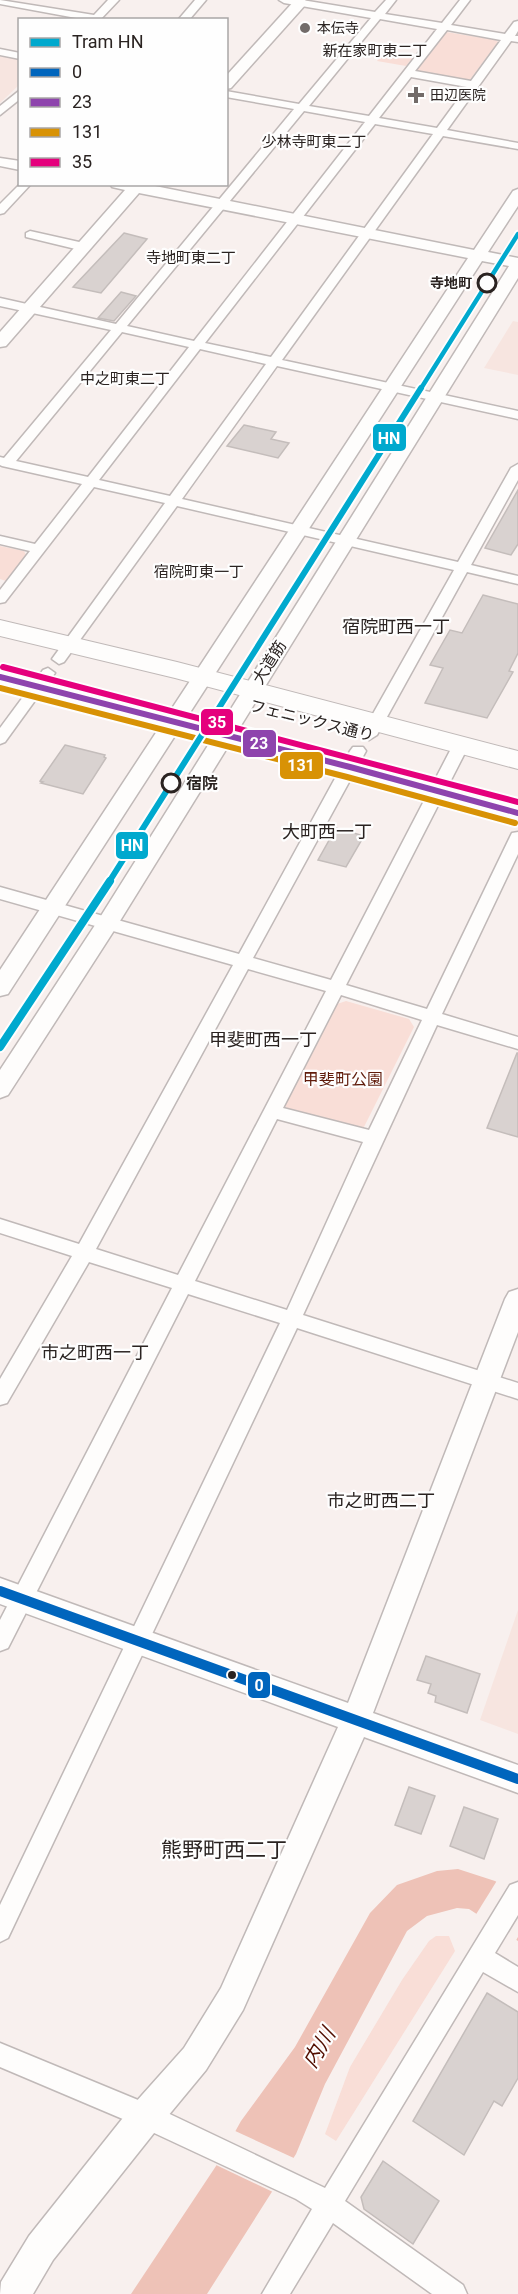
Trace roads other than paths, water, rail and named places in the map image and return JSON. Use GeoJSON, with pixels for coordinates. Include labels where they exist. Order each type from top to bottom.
{"type":"FeatureCollection","features":[{"type":"Feature","properties":{"kind":"highway"},"geometry":{"type":"LineString","coordinates":[[0,628],[53,666]]}},
{"type":"Feature","properties":{"kind":"highway"},"geometry":{"type":"LineString","coordinates":[[0,645],[53,666],[238,711],[449,767],[518,813]]}},
{"type":"Feature","properties":{"kind":"highway"},"geometry":{"type":"LineString","coordinates":[[0,662],[53,666],[189,699]]}},
{"type":"Feature","properties":{"kind":"highway"},"geometry":{"type":"LineString","coordinates":[[0,677],[53,666]]}},
{"type":"Feature","properties":{"kind":"highway","name":"フェニックス通り"},"geometry":{"type":"LineString","coordinates":[[189,699],[449,767],[518,796]]}},
{"type":"Feature","properties":{"kind":"highway"},"geometry":{"type":"LineString","coordinates":[[449,767],[518,760]]}},
{"type":"Feature","properties":{"kind":"highway","name":"フェニックス通り"},"geometry":{"type":"LineString","coordinates":[[449,767],[518,774]]}},
{"type":"Feature","properties":{"kind":"street"},"geometry":{"type":"LineString","coordinates":[[96,18],[114,0]]}},
{"type":"Feature","properties":{"kind":"street"},"geometry":{"type":"LineString","coordinates":[[185,18],[201,0]]}},
{"type":"Feature","properties":{"kind":"street"},"geometry":{"type":"LineString","coordinates":[[284,0],[308,2],[513,39]]}},
{"type":"Feature","properties":{"kind":"street"},"geometry":{"type":"LineString","coordinates":[[391,0],[120,329],[3,462],[518,580]]}},
{"type":"Feature","properties":{"kind":"street"},"geometry":{"type":"LineString","coordinates":[[0,599],[465,0]]}},
{"type":"Feature","properties":{"kind":"street"},"geometry":{"type":"LineString","coordinates":[[0,1],[90,18]]}},
{"type":"Feature","properties":{"kind":"street"},"geometry":{"type":"LineString","coordinates":[[228,83],[308,2]]}},
{"type":"Feature","properties":{"kind":"street"},"geometry":{"type":"LineString","coordinates":[[0,739],[474,85],[513,39],[518,24]]}},
{"type":"Feature","properties":{"kind":"street"},"geometry":{"type":"LineString","coordinates":[[0,52],[18,56]]}},
{"type":"Feature","properties":{"kind":"street"},"geometry":{"type":"LineString","coordinates":[[407,73],[474,85]]}},
{"type":"Feature","properties":{"kind":"street"},"geometry":{"type":"LineString","coordinates":[[228,94],[518,146]]}},
{"type":"Feature","properties":{"kind":"street"},"geometry":{"type":"LineString","coordinates":[[0,112],[18,95]]}},
{"type":"Feature","properties":{"kind":"street"},"geometry":{"type":"LineString","coordinates":[[0,162],[18,166]]}},
{"type":"Feature","properties":{"kind":"street"},"geometry":{"type":"LineString","coordinates":[[0,212],[24,186]]}},
{"type":"Feature","properties":{"kind":"street"},"geometry":{"type":"LineString","coordinates":[[0,342],[137,186],[518,264]]}},
{"type":"Feature","properties":{"kind":"street"},"geometry":{"type":"LineString","coordinates":[[0,988],[518,194]]}},
{"type":"Feature","properties":{"kind":"street"},"geometry":{"type":"LineString","coordinates":[[30,235],[84,247]]}},
{"type":"Feature","properties":{"kind":"street","name":"大道筋"},"geometry":{"type":"LineString","coordinates":[[0,1089],[106,924],[518,264]]}},
{"type":"Feature","properties":{"kind":"street"},"geometry":{"type":"LineString","coordinates":[[0,302],[518,415]]}},
{"type":"Feature","properties":{"kind":"street"},"geometry":{"type":"LineString","coordinates":[[0,1397],[84,1254],[363,744],[462,572],[463,566],[518,468]]}},
{"type":"Feature","properties":{"kind":"street"},"geometry":{"type":"LineString","coordinates":[[0,540],[38,549]]}},
{"type":"Feature","properties":{"kind":"street"},"geometry":{"type":"LineString","coordinates":[[0,1641],[11,1595],[184,1285],[449,767]]}},
{"type":"Feature","properties":{"kind":"street"},"geometry":{"type":"LineString","coordinates":[[0,1930],[292,1320],[374,1138],[518,837]]}},
{"type":"Feature","properties":{"kind":"street"},"geometry":{"type":"LineString","coordinates":[[0,892],[337,988],[518,1043]]}},
{"type":"Feature","properties":{"kind":"street"},"geometry":{"type":"LineString","coordinates":[[271,1111],[374,1138]]}},
{"type":"Feature","properties":{"kind":"street"},"geometry":{"type":"LineString","coordinates":[[0,1226],[518,1392]]}},
{"type":"Feature","properties":{"kind":"street"},"geometry":{"type":"LineString","coordinates":[[13,2294],[41,2248],[146,2116],[195,2059],[232,1999],[273,1911],[356,1719],[518,1299]]}},
{"type":"Feature","properties":{"kind":"street"},"geometry":{"type":"LineString","coordinates":[[11,1595],[518,1779]]}},
{"type":"Feature","properties":{"kind":"street"},"geometry":{"type":"LineString","coordinates":[[275,2294],[518,1893]]}},
{"type":"Feature","properties":{"kind":"street"},"geometry":{"type":"LineString","coordinates":[[483,1948],[518,1980]]}},
{"type":"Feature","properties":{"kind":"street"},"geometry":{"type":"LineString","coordinates":[[0,2055],[146,2116],[305,2190],[454,2294]]}},
{"type":"Feature","properties":{"kind":"water","name":"内川"},"geometry":{"type":"Polygon","coordinates":[[[458,1869],[495,1881],[518,1894],[518,1941],[469,1909],[457,1908],[427,1916],[407,1931],[325,2084],[296,2154],[207,2294],[131,2294],[216,2166],[241,2121],[295,2047],[370,1913],[397,1885],[437,1871],[458,1869]]]}},
{"type":"Feature","properties":{"kind":"tram line","name":"HN"},"geometry":{"type":"LineString","coordinates":[[0,1047],[86,918],[518,234]]}},
{"type":"Feature","properties":{"kind":"place","name":"本伝寺"},"geometry":{"type":"Point","coordinates":[305,28]}},
{"type":"Feature","properties":{"kind":"place","name":"田辺医院"},"geometry":{"type":"Point","coordinates":[416,95]}},
{"type":"Feature","properties":{"kind":"place","name":"寺地町"},"geometry":{"type":"Point","coordinates":[487,283]}},
{"type":"Feature","properties":{"kind":"place","name":"宿院"},"geometry":{"type":"Point","coordinates":[171,783]}},
{"type":"Feature","properties":{"kind":"district","name":"新在家町東二丁"},"geometry":{"type":"Point","coordinates":[375,51]}},
{"type":"Feature","properties":{"kind":"district","name":"少林寺町東二丁"},"geometry":{"type":"Point","coordinates":[314,142]}},
{"type":"Feature","properties":{"kind":"district","name":"寺地町東二丁"},"geometry":{"type":"Point","coordinates":[191,258]}},
{"type":"Feature","properties":{"kind":"district","name":"中之町東二丁"},"geometry":{"type":"Point","coordinates":[125,379]}},
{"type":"Feature","properties":{"kind":"district","name":"宿院町東一丁"},"geometry":{"type":"Point","coordinates":[199,572]}},
{"type":"Feature","properties":{"kind":"district","name":"宿院町西一丁"},"geometry":{"type":"Point","coordinates":[396,627]}},
{"type":"Feature","properties":{"kind":"district","name":"大町西一丁"},"geometry":{"type":"Point","coordinates":[327,832]}},
{"type":"Feature","properties":{"kind":"district","name":"甲斐町西一丁"},"geometry":{"type":"Point","coordinates":[263,1040]}},
{"type":"Feature","properties":{"kind":"district","name":"市之町西一丁"},"geometry":{"type":"Point","coordinates":[95,1353]}},
{"type":"Feature","properties":{"kind":"district","name":"市之町西二丁"},"geometry":{"type":"Point","coordinates":[381,1501]}},
{"type":"Feature","properties":{"kind":"district","name":"熊野町西二丁"},"geometry":{"type":"Point","coordinates":[224,1850]}},
{"type":"Feature","properties":{"kind":"park label","name":"甲斐町公園"},"geometry":{"type":"Point","coordinates":[343,1079]}}]}
